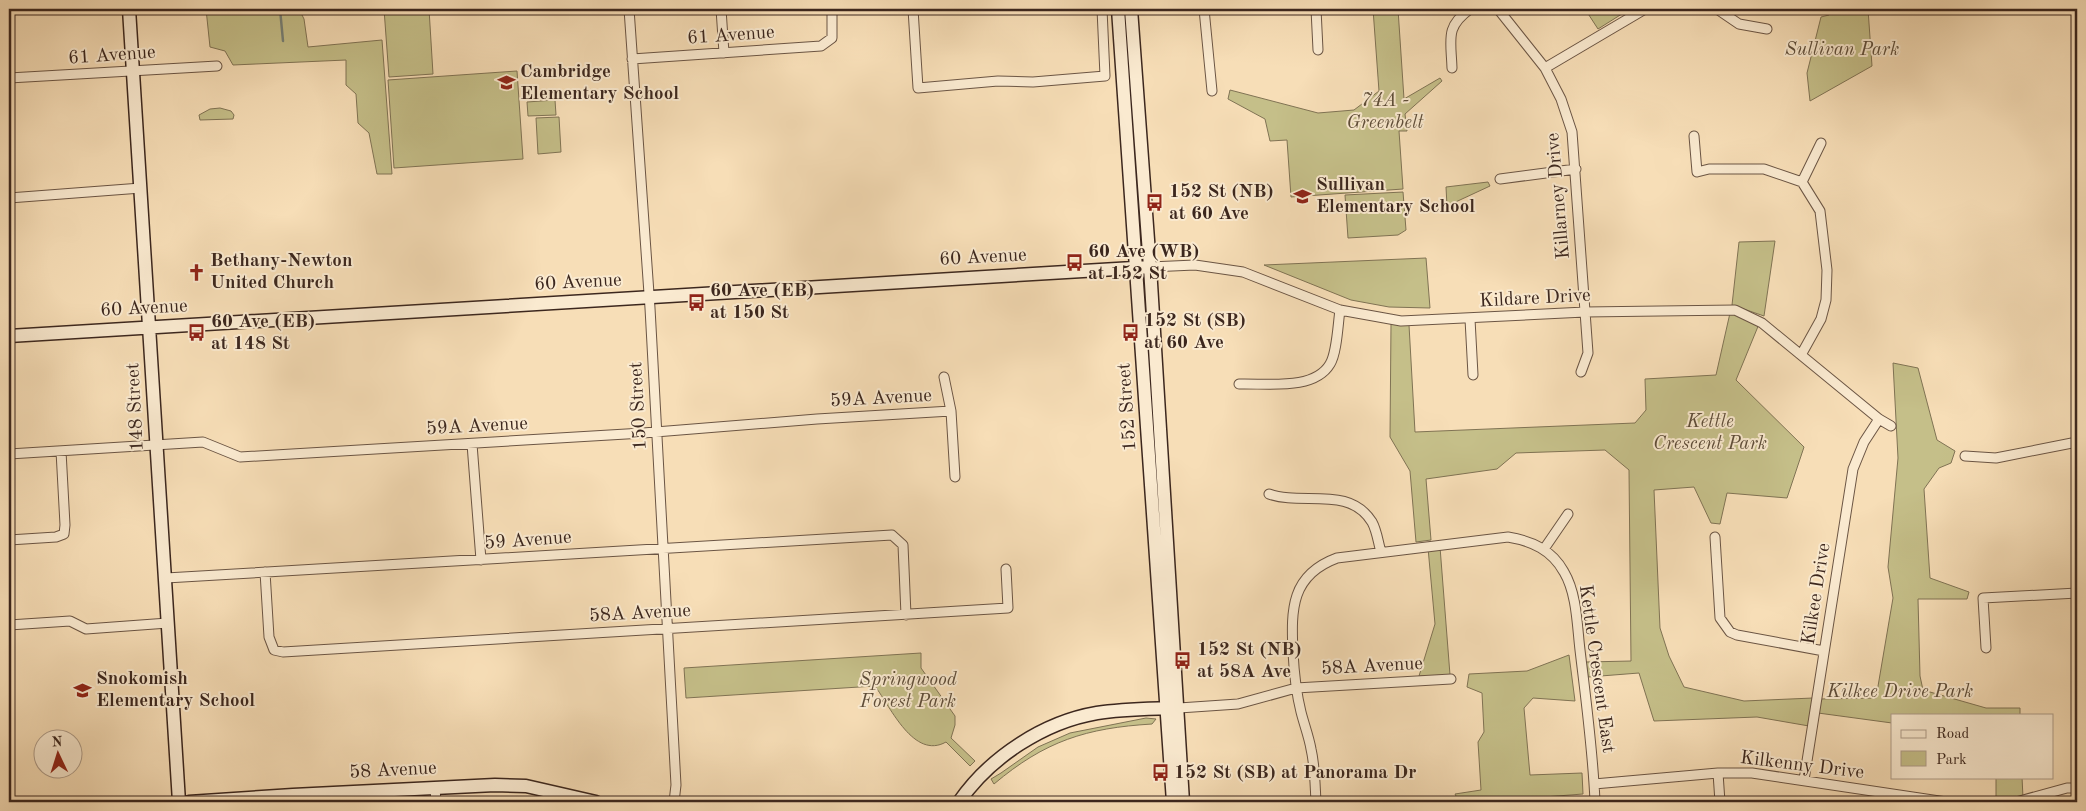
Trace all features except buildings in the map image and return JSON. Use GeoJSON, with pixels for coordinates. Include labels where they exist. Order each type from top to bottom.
{"type":"FeatureCollection","features":[{"type":"Feature","properties":{"kind":"main road","name":"148 Street"},"geometry":{"type":"LineString","coordinates":[[129,9],[179,802]]}},
{"type":"Feature","properties":{"kind":"main road","name":"152 Street"},"geometry":{"type":"LineString","coordinates":[[1118,9],[1144,267]]}},
{"type":"Feature","properties":{"kind":"main road","name":"152 Street"},"geometry":{"type":"LineString","coordinates":[[1131,9],[1144,267],[1173,708],[1183,802]]}},
{"type":"Feature","properties":{"kind":"main road","name":"60 Avenue"},"geometry":{"type":"LineString","coordinates":[[9,336],[1144,267]]}},
{"type":"Feature","properties":{"kind":"main road","name":"152 Street"},"geometry":{"type":"LineString","coordinates":[[1173,708],[1173,802]]}},
{"type":"Feature","properties":{"kind":"main road"},"geometry":{"type":"LineString","coordinates":[[959,802],[982,774],[1004,756],[1059,724],[1105,712],[1173,708]]}},
{"type":"Feature","properties":{"kind":"main road","name":"58 Avenue"},"geometry":{"type":"LineString","coordinates":[[189,802],[268,796],[495,785],[526,786],[596,802]]}},
{"type":"Feature","properties":{"kind":"street","name":"150 Street"},"geometry":{"type":"LineString","coordinates":[[629,9],[650,297],[676,785],[674,802]]}},
{"type":"Feature","properties":{"kind":"street"},"geometry":{"type":"LineString","coordinates":[[721,9],[724,52]]}},
{"type":"Feature","properties":{"kind":"street","name":"61 Avenue"},"geometry":{"type":"LineString","coordinates":[[632,58],[821,46],[829,41],[834,32],[832,9]]}},
{"type":"Feature","properties":{"kind":"street"},"geometry":{"type":"LineString","coordinates":[[913,9],[918,88],[1105,76],[1102,9]]}},
{"type":"Feature","properties":{"kind":"street"},"geometry":{"type":"LineString","coordinates":[[1204,9],[1212,91]]}},
{"type":"Feature","properties":{"kind":"street"},"geometry":{"type":"LineString","coordinates":[[1316,9],[1318,50]]}},
{"type":"Feature","properties":{"kind":"street"},"geometry":{"type":"LineString","coordinates":[[1452,68],[1451,28],[1457,18],[1470,9]]}},
{"type":"Feature","properties":{"kind":"street","name":"Killarney Drive"},"geometry":{"type":"LineString","coordinates":[[1498,9],[1545,68],[1561,100],[1572,132],[1588,353],[1581,372]]}},
{"type":"Feature","properties":{"kind":"street"},"geometry":{"type":"LineString","coordinates":[[1545,68],[1646,9]]}},
{"type":"Feature","properties":{"kind":"street"},"geometry":{"type":"LineString","coordinates":[[1717,9],[1739,24],[1766,29]]}},
{"type":"Feature","properties":{"kind":"street","name":"61 Avenue"},"geometry":{"type":"LineString","coordinates":[[9,78],[217,66]]}},
{"type":"Feature","properties":{"kind":"street"},"geometry":{"type":"LineString","coordinates":[[1694,136],[1697,172],[1710,169],[1764,169],[1802,182],[1820,211],[1827,270],[1826,300],[1821,319],[1801,355]]}},
{"type":"Feature","properties":{"kind":"street"},"geometry":{"type":"LineString","coordinates":[[1802,182],[1821,143]]}},
{"type":"Feature","properties":{"kind":"street"},"geometry":{"type":"LineString","coordinates":[[1500,179],[1576,170]]}},
{"type":"Feature","properties":{"kind":"street"},"geometry":{"type":"LineString","coordinates":[[9,198],[141,188]]}},
{"type":"Feature","properties":{"kind":"street","name":"Kildare Drive"},"geometry":{"type":"LineString","coordinates":[[1144,267],[1195,265],[1243,272],[1340,310],[1401,321],[1585,312],[1735,310],[1762,323],[1879,419],[1891,426]]}},
{"type":"Feature","properties":{"kind":"street"},"geometry":{"type":"LineString","coordinates":[[1239,384],[1292,383],[1318,377],[1331,362],[1340,310]]}},
{"type":"Feature","properties":{"kind":"street"},"geometry":{"type":"LineString","coordinates":[[1470,319],[1473,375]]}},
{"type":"Feature","properties":{"kind":"street"},"geometry":{"type":"LineString","coordinates":[[944,377],[951,411],[955,476]]}},
{"type":"Feature","properties":{"kind":"street","name":"59A Avenue"},"geometry":{"type":"LineString","coordinates":[[9,454],[203,442],[240,456],[472,444],[656,432],[817,418],[951,411]]}},
{"type":"Feature","properties":{"kind":"street","name":"Kilkee Drive"},"geometry":{"type":"LineString","coordinates":[[1804,780],[1853,469],[1864,442],[1879,419]]}},
{"type":"Feature","properties":{"kind":"street"},"geometry":{"type":"LineString","coordinates":[[1965,456],[1996,458],[2077,442]]}},
{"type":"Feature","properties":{"kind":"street"},"geometry":{"type":"LineString","coordinates":[[472,444],[481,560]]}},
{"type":"Feature","properties":{"kind":"street"},"geometry":{"type":"LineString","coordinates":[[9,540],[56,537],[64,534],[60,451]]}},
{"type":"Feature","properties":{"kind":"street"},"geometry":{"type":"LineString","coordinates":[[1269,494],[1286,499],[1331,498],[1355,506],[1372,522],[1381,552]]}},
{"type":"Feature","properties":{"kind":"street"},"geometry":{"type":"LineString","coordinates":[[1316,802],[1311,748],[1296,688],[1292,615],[1298,591],[1313,571],[1337,558],[1508,537],[1526,541],[1544,550],[1568,514]]}},
{"type":"Feature","properties":{"kind":"street","name":"59 Avenue"},"geometry":{"type":"LineString","coordinates":[[166,578],[892,535],[903,545],[906,615]]}},
{"type":"Feature","properties":{"kind":"street"},"geometry":{"type":"LineString","coordinates":[[1715,537],[1720,618],[1730,632],[1737,635],[1824,651]]}},
{"type":"Feature","properties":{"kind":"street","name":"Kettle Crescent East"},"geometry":{"type":"LineString","coordinates":[[1544,550],[1563,570],[1572,592],[1589,720],[1595,802]]}},
{"type":"Feature","properties":{"kind":"street","name":"58A Avenue"},"geometry":{"type":"LineString","coordinates":[[265,572],[269,637],[274,650],[668,629],[1008,608],[1006,569]]}},
{"type":"Feature","properties":{"kind":"street"},"geometry":{"type":"LineString","coordinates":[[1986,648],[1983,598],[2077,594]]}},
{"type":"Feature","properties":{"kind":"street"},"geometry":{"type":"LineString","coordinates":[[9,625],[70,621],[86,629],[168,623]]}},
{"type":"Feature","properties":{"kind":"street","name":"58A Avenue"},"geometry":{"type":"LineString","coordinates":[[1173,708],[1238,704],[1296,688],[1451,679]]}},
{"type":"Feature","properties":{"kind":"street","name":"Kilkenny Drive"},"geometry":{"type":"LineString","coordinates":[[1594,784],[1752,773],[1946,802]]}},
{"type":"Feature","properties":{"kind":"street"},"geometry":{"type":"LineString","coordinates":[[1718,774],[1720,802]]}},
{"type":"Feature","properties":{"kind":"street"},"geometry":{"type":"LineString","coordinates":[[435,788],[436,802]]}},
{"type":"Feature","properties":{"kind":"street"},"geometry":{"type":"LineString","coordinates":[[2016,802],[2067,788],[2077,788]]}},
{"type":"Feature","properties":{"kind":"green space"},"geometry":{"type":"Polygon","coordinates":[[[206,9],[299,9],[304,19],[308,47],[382,40],[392,174],[377,174],[369,133],[358,123],[356,94],[346,85],[346,60],[233,65],[225,51],[210,47],[206,9]]]}},
{"type":"Feature","properties":{"kind":"green space"},"geometry":{"type":"Polygon","coordinates":[[[384,9],[429,9],[433,74],[389,77],[384,9]]]}},
{"type":"Feature","properties":{"kind":"green space","name":"74A - Greenbelt"},"geometry":{"type":"Polygon","coordinates":[[[1373,9],[1398,9],[1404,99],[1440,78],[1442,81],[1405,114],[1407,131],[1399,131],[1403,189],[1291,197],[1287,140],[1270,141],[1265,119],[1228,99],[1230,90],[1318,113],[1354,110],[1379,91],[1373,9]]]}},
{"type":"Feature","properties":{"kind":"green space"},"geometry":{"type":"Polygon","coordinates":[[[1585,9],[1624,9],[1625,12],[1598,29],[1585,9]]]}},
{"type":"Feature","properties":{"kind":"green space","name":"Sullivan Park"},"geometry":{"type":"Polygon","coordinates":[[[1824,9],[1868,9],[1872,66],[1810,101],[1807,73],[1821,17],[1829,15],[1824,9]]]}},
{"type":"Feature","properties":{"kind":"green space"},"geometry":{"type":"Polygon","coordinates":[[[517,71],[523,159],[394,168],[388,80],[517,71]]]}},
{"type":"Feature","properties":{"kind":"green space"},"geometry":{"type":"Polygon","coordinates":[[[555,100],[556,115],[528,116],[527,102],[555,100]]]}},
{"type":"Feature","properties":{"kind":"green space"},"geometry":{"type":"Polygon","coordinates":[[[220,108],[231,111],[234,115],[233,119],[200,120],[199,115],[210,109],[220,108]]]}},
{"type":"Feature","properties":{"kind":"green space"},"geometry":{"type":"Polygon","coordinates":[[[559,117],[561,152],[538,154],[536,118],[559,117]]]}},
{"type":"Feature","properties":{"kind":"green space"},"geometry":{"type":"Polygon","coordinates":[[[1488,182],[1490,186],[1447,206],[1446,187],[1488,182]]]}},
{"type":"Feature","properties":{"kind":"green space"},"geometry":{"type":"Polygon","coordinates":[[[1403,192],[1406,230],[1398,235],[1348,238],[1345,195],[1403,192]]]}},
{"type":"Feature","properties":{"kind":"green space"},"geometry":{"type":"Polygon","coordinates":[[[1775,241],[1764,316],[1732,305],[1739,242],[1775,241]]]}},
{"type":"Feature","properties":{"kind":"green space"},"geometry":{"type":"Polygon","coordinates":[[[1426,258],[1430,308],[1389,307],[1351,300],[1264,265],[1426,258]]]}},
{"type":"Feature","properties":{"kind":"green space","name":"Kettle Crescent Park"},"geometry":{"type":"Polygon","coordinates":[[[1730,313],[1759,324],[1736,380],[1804,447],[1787,498],[1727,493],[1720,524],[1711,523],[1694,487],[1654,490],[1660,628],[1669,656],[1684,687],[1744,701],[1813,698],[1809,726],[1757,717],[1654,721],[1639,673],[1588,677],[1586,662],[1631,661],[1629,470],[1605,450],[1516,453],[1497,469],[1426,479],[1431,540],[1416,542],[1410,471],[1390,437],[1391,324],[1409,325],[1415,432],[1635,423],[1646,410],[1645,379],[1716,375],[1730,313]]]}},
{"type":"Feature","properties":{"kind":"green space","name":"Kilkee Drive Park"},"geometry":{"type":"Polygon","coordinates":[[[1893,363],[1918,368],[1937,440],[1955,451],[1951,463],[1939,468],[1924,489],[1930,578],[1969,592],[1967,599],[1918,599],[1920,676],[1923,690],[1986,708],[2020,708],[2020,714],[1891,714],[1891,723],[1818,713],[1819,699],[1876,698],[1893,598],[1888,567],[1898,458],[1893,363]]]}},
{"type":"Feature","properties":{"kind":"green space"},"geometry":{"type":"Polygon","coordinates":[[[1440,547],[1450,675],[1419,676],[1435,624],[1428,548],[1440,547]]]}},
{"type":"Feature","properties":{"kind":"green space","name":"Springwood Forest Park"},"geometry":{"type":"Polygon","coordinates":[[[921,653],[921,668],[955,716],[955,725],[951,738],[975,761],[970,766],[946,742],[934,746],[924,744],[914,738],[904,729],[875,686],[686,698],[684,668],[921,653]]]}},
{"type":"Feature","properties":{"kind":"green space"},"geometry":{"type":"Polygon","coordinates":[[[1569,655],[1575,701],[1533,698],[1524,708],[1530,775],[1582,773],[1583,794],[1531,798],[1531,802],[1459,802],[1455,794],[1481,790],[1478,742],[1484,732],[1482,693],[1467,687],[1469,674],[1527,671],[1569,655]]]}},
{"type":"Feature","properties":{"kind":"green space"},"geometry":{"type":"Polygon","coordinates":[[[1146,718],[1156,719],[1152,724],[1107,729],[1067,739],[1031,757],[994,784],[991,779],[1038,747],[1070,733],[1146,718]]]}},
{"type":"Feature","properties":{"kind":"green space"},"geometry":{"type":"Polygon","coordinates":[[[1996,778],[2022,778],[2023,798],[1996,802],[1996,778]]]}},
{"type":"Feature","properties":{"kind":"waterway"},"geometry":{"type":"LineString","coordinates":[[280,9],[283,41]]}},
{"type":"Feature","properties":{"kind":"place","name":"Cambridge Elementary School"},"geometry":{"type":"Point","coordinates":[506,83]}},
{"type":"Feature","properties":{"kind":"place","name":"Sullivan Elementary School"},"geometry":{"type":"Point","coordinates":[1302,196]}},
{"type":"Feature","properties":{"kind":"place","name":"152 St (NB) at 60 Ave"},"geometry":{"type":"Point","coordinates":[1155,203]}},
{"type":"Feature","properties":{"kind":"place","name":"60 Ave (WB) at 152 St"},"geometry":{"type":"Point","coordinates":[1074,263]}},
{"type":"Feature","properties":{"kind":"place","name":"Bethany-Newton United Church"},"geometry":{"type":"Point","coordinates":[196,272]}},
{"type":"Feature","properties":{"kind":"place","name":"60 Ave (EB) at 150 St"},"geometry":{"type":"Point","coordinates":[696,302]}},
{"type":"Feature","properties":{"kind":"place","name":"152 St (SB) at 60 Ave"},"geometry":{"type":"Point","coordinates":[1130,332]}},
{"type":"Feature","properties":{"kind":"place","name":"60 Ave (EB) at 148 St"},"geometry":{"type":"Point","coordinates":[197,333]}},
{"type":"Feature","properties":{"kind":"place","name":"152 St (NB) at 58A Ave"},"geometry":{"type":"Point","coordinates":[1183,661]}},
{"type":"Feature","properties":{"kind":"place","name":"Snokomish Elementary School"},"geometry":{"type":"Point","coordinates":[82,690]}},
{"type":"Feature","properties":{"kind":"place","name":"152 St (SB) at Panorama Dr"},"geometry":{"type":"Point","coordinates":[1160,773]}}]}
